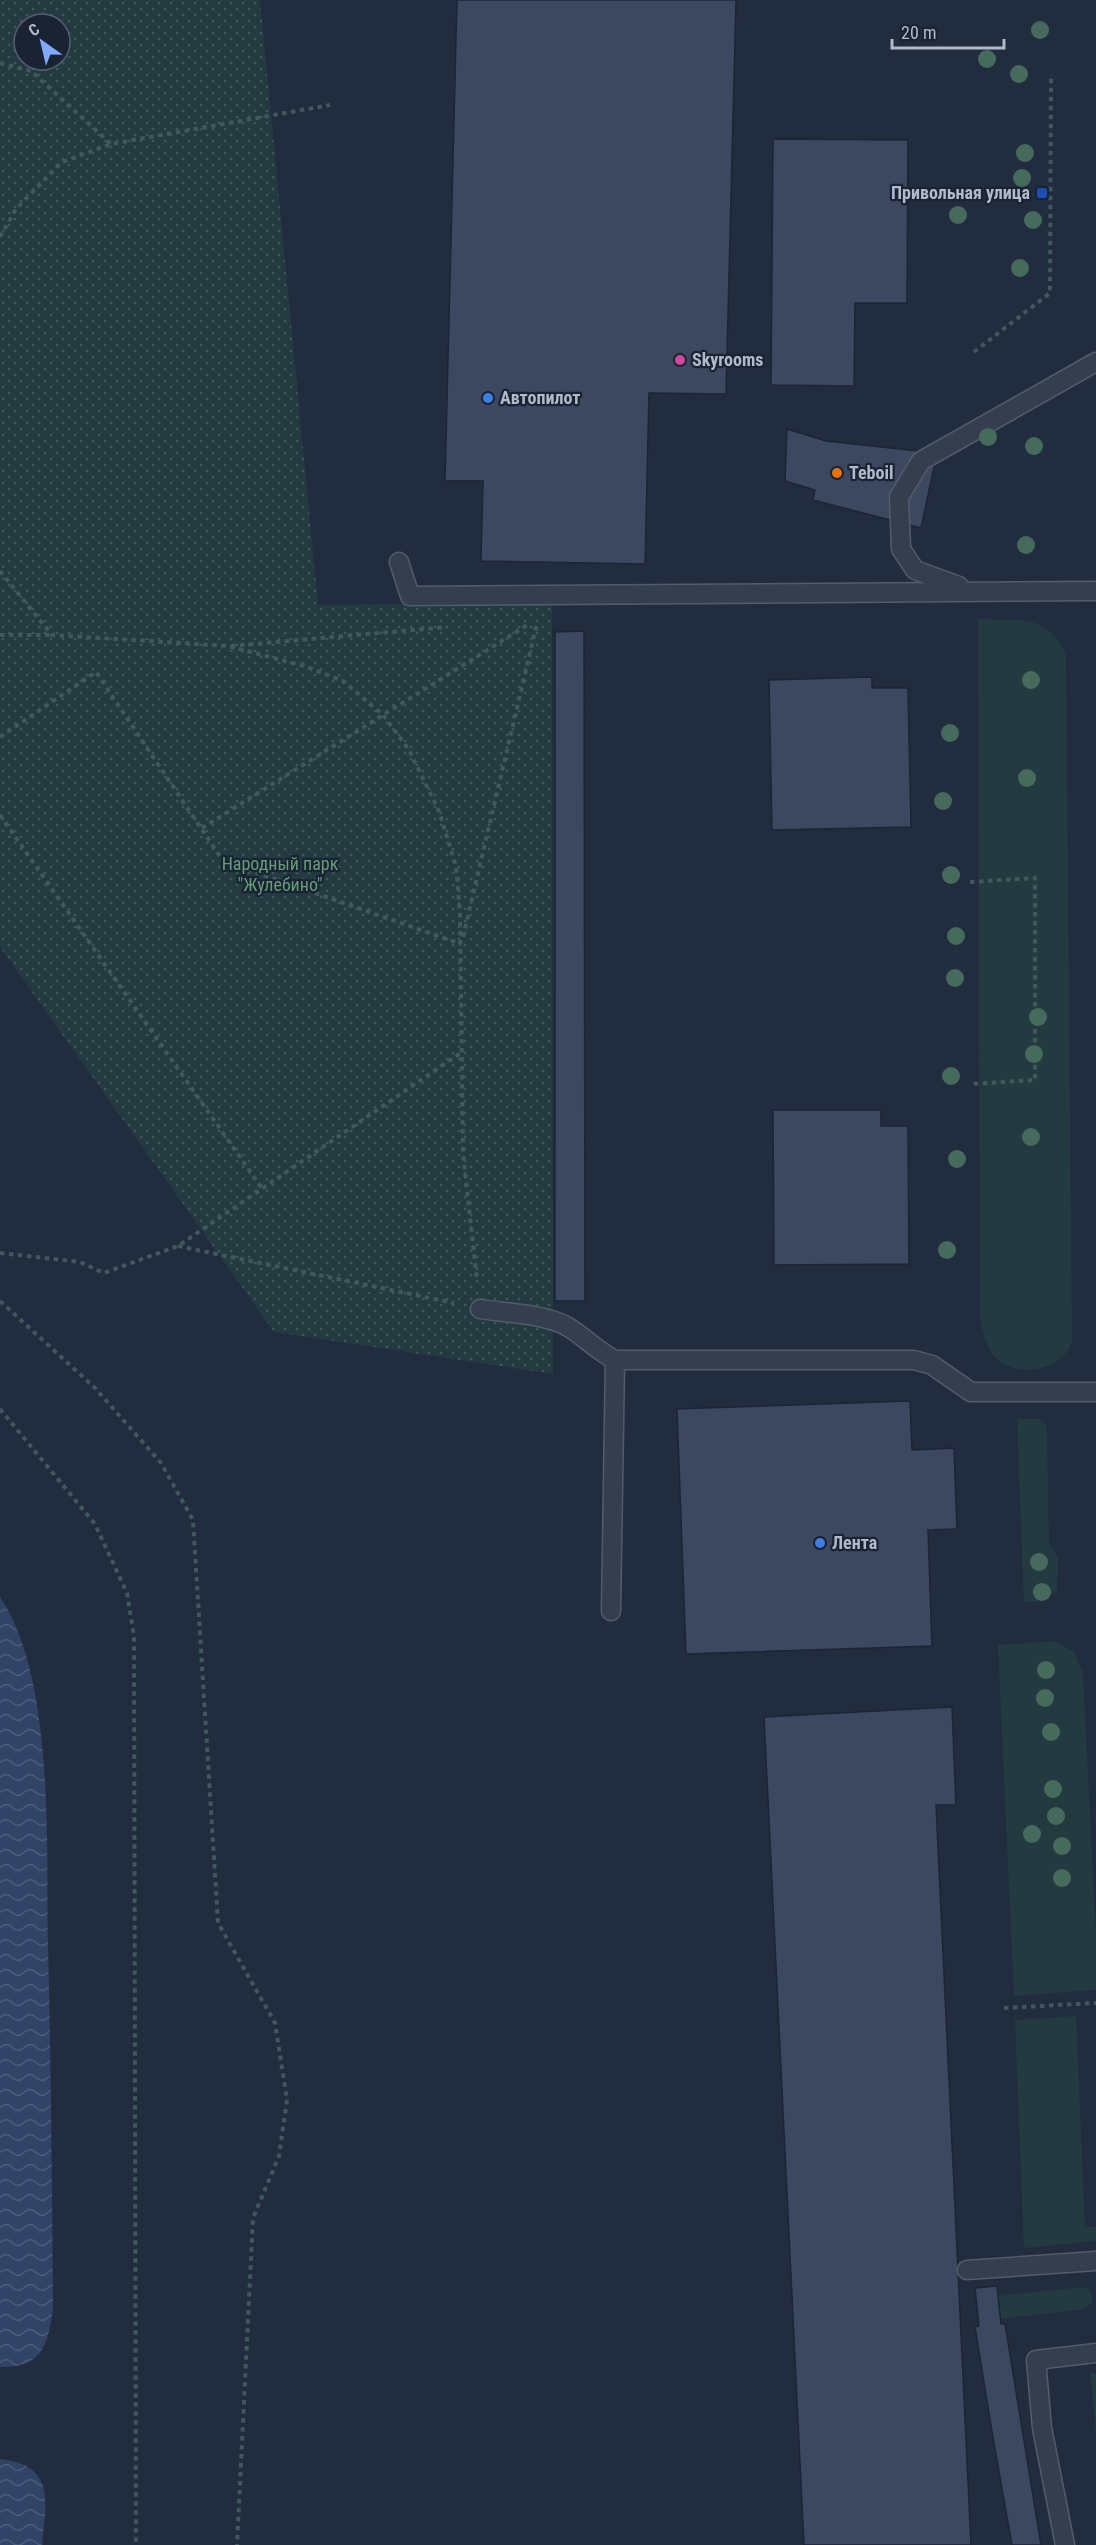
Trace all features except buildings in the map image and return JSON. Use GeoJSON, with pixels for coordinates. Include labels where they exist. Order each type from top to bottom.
{"type":"FeatureCollection","features":[{"type":"Feature","properties":{"kind":"lane"},"geometry":{"type":"LineString","coordinates":[[969,590],[915,570],[901,549],[899,497],[921,460],[1096,362]]}},
{"type":"Feature","properties":{"kind":"lane"},"geometry":{"type":"LineString","coordinates":[[399,561],[410,596],[969,590],[1096,591]]}},
{"type":"Feature","properties":{"kind":"lane"},"geometry":{"type":"LineString","coordinates":[[480,1309],[554,1321],[568,1327],[615,1360],[914,1360],[932,1365],[971,1392],[1096,1392]]}},
{"type":"Feature","properties":{"kind":"lane"},"geometry":{"type":"LineString","coordinates":[[611,1611],[615,1360]]}},
{"type":"Feature","properties":{"kind":"lane"},"geometry":{"type":"LineString","coordinates":[[968,2270],[1096,2261]]}},
{"type":"Feature","properties":{"kind":"lane"},"geometry":{"type":"LineString","coordinates":[[1065,2545],[1042,2428],[1035,2360],[1096,2353]]}},
{"type":"Feature","properties":{"kind":"path"},"geometry":{"type":"LineString","coordinates":[[0,63],[31,71],[111,144]]}},
{"type":"Feature","properties":{"kind":"path"},"geometry":{"type":"LineString","coordinates":[[974,352],[1050,293],[1051,74]]}},
{"type":"Feature","properties":{"kind":"path"},"geometry":{"type":"LineString","coordinates":[[0,236],[16,209],[62,162],[111,144],[330,105]]}},
{"type":"Feature","properties":{"kind":"path"},"geometry":{"type":"LineString","coordinates":[[0,571],[52,635]]}},
{"type":"Feature","properties":{"kind":"path"},"geometry":{"type":"LineString","coordinates":[[202,829],[537,619],[460,945]]}},
{"type":"Feature","properties":{"kind":"path"},"geometry":{"type":"LineString","coordinates":[[0,635],[52,635],[228,646],[304,666],[343,681],[383,716],[409,750],[439,812],[456,866],[460,945],[463,1153],[480,1309],[178,1246]]}},
{"type":"Feature","properties":{"kind":"path"},"geometry":{"type":"LineString","coordinates":[[0,737],[96,672],[223,861],[460,945]]}},
{"type":"Feature","properties":{"kind":"path"},"geometry":{"type":"LineString","coordinates":[[0,815],[263,1190]]}},
{"type":"Feature","properties":{"kind":"path"},"geometry":{"type":"LineString","coordinates":[[970,882],[1035,878],[1035,1080],[970,1084]]}},
{"type":"Feature","properties":{"kind":"path"},"geometry":{"type":"LineString","coordinates":[[0,1253],[80,1262],[104,1273],[178,1246],[462,1052]]}},
{"type":"Feature","properties":{"kind":"path"},"geometry":{"type":"LineString","coordinates":[[0,1301],[95,1388],[161,1463],[193,1520],[218,1923],[275,2023],[287,2100],[279,2156],[253,2218],[237,2545]]}},
{"type":"Feature","properties":{"kind":"path"},"geometry":{"type":"LineString","coordinates":[[0,1409],[95,1524],[127,1593],[134,1636],[136,2545]]}},
{"type":"Feature","properties":{"kind":"path"},"geometry":{"type":"LineString","coordinates":[[1004,2008],[1096,2003]]}},
{"type":"Feature","properties":{"kind":"green space","name":"Народный парк \"Жулебино\""},"geometry":{"type":"Polygon","coordinates":[[[0,0],[260,0],[318,605],[552,603],[553,1374],[274,1332],[0,947],[0,0]]]}},
{"type":"Feature","properties":{"kind":"green space"},"geometry":{"type":"Polygon","coordinates":[[[978,619],[1019,620],[1042,626],[1059,642],[1066,656],[1072,1341],[1061,1358],[1052,1364],[1032,1370],[1011,1367],[996,1358],[986,1342],[980,1316],[978,619]]]}},
{"type":"Feature","properties":{"kind":"green space"},"geometry":{"type":"Polygon","coordinates":[[[1017,1419],[1039,1419],[1046,1425],[1049,1545],[1058,1557],[1057,1591],[1041,1601],[1024,1602],[1017,1419]]]}},
{"type":"Feature","properties":{"kind":"green space"},"geometry":{"type":"Polygon","coordinates":[[[1053,1641],[1074,1652],[1083,1674],[1096,1935],[1096,1990],[1014,1996],[998,1645],[1053,1641]]]}},
{"type":"Feature","properties":{"kind":"green space"},"geometry":{"type":"Polygon","coordinates":[[[1076,2016],[1085,2227],[1096,2227],[1096,2241],[1024,2248],[1015,2020],[1076,2016]]]}},
{"type":"Feature","properties":{"kind":"green space"},"geometry":{"type":"Polygon","coordinates":[[[1082,2287],[1090,2290],[1092,2296],[1091,2303],[1085,2309],[1000,2319],[998,2296],[1082,2287]]]}},
{"type":"Feature","properties":{"kind":"green space"},"geometry":{"type":"Polygon","coordinates":[[[1090,2372],[1096,2374],[1096,2433],[1090,2372]]]}},
{"type":"Feature","properties":{"kind":"water"},"geometry":{"type":"Polygon","coordinates":[[[0,1597],[18,1631],[30,1672],[39,1717],[44,1765],[53,2308],[46,2342],[35,2358],[15,2366],[0,2367],[0,1597]]]}},
{"type":"Feature","properties":{"kind":"water"},"geometry":{"type":"Polygon","coordinates":[[[0,2459],[31,2469],[44,2488],[45,2514],[42,2545],[0,2545],[0,2459]]]}},
{"type":"Feature","properties":{"kind":"place","name":"Привольная улица"},"geometry":{"type":"Point","coordinates":[1042,193]}},
{"type":"Feature","properties":{"kind":"place","name":"Skyrooms"},"geometry":{"type":"Point","coordinates":[680,360]}},
{"type":"Feature","properties":{"kind":"place","name":"Автопилот"},"geometry":{"type":"Point","coordinates":[488,398]}},
{"type":"Feature","properties":{"kind":"place","name":"Teboil"},"geometry":{"type":"Point","coordinates":[837,473]}},
{"type":"Feature","properties":{"kind":"place","name":"Лента"},"geometry":{"type":"Point","coordinates":[820,1543]}}]}
